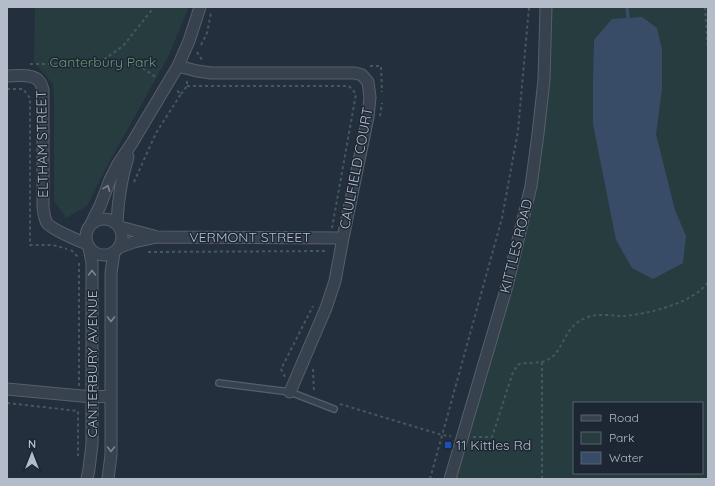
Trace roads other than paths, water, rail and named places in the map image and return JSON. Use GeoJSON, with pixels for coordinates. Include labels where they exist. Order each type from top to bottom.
{"type":"FeatureCollection","features":[{"type":"Feature","properties":{"kind":"street"},"geometry":{"type":"LineString","coordinates":[[88,246],[86,235],[89,226],[100,206],[110,180],[178,66],[189,41],[200,7]]}},
{"type":"Feature","properties":{"kind":"street","name":"KITTLES ROAD"},"geometry":{"type":"LineString","coordinates":[[450,479],[507,286],[531,186],[544,80],[546,7]]}},
{"type":"Feature","properties":{"kind":"street","name":"CAULFIELD COURT"},"geometry":{"type":"LineString","coordinates":[[178,66],[211,73],[355,73],[362,76],[368,82],[370,97],[368,117],[342,238],[333,288],[290,392]]}},
{"type":"Feature","properties":{"kind":"street","name":"ELTHAM STREET"},"geometry":{"type":"LineString","coordinates":[[7,76],[35,77],[39,81],[43,90],[44,216],[47,224],[53,229],[62,232]]}},
{"type":"Feature","properties":{"kind":"street"},"geometry":{"type":"LineString","coordinates":[[62,232],[88,246],[92,251],[102,255],[108,255],[117,250],[123,236],[118,225],[117,206],[120,186],[132,143]]}},
{"type":"Feature","properties":{"kind":"street"},"geometry":{"type":"LineString","coordinates":[[62,232],[89,226],[96,220],[103,218],[113,221],[118,225]]}},
{"type":"Feature","properties":{"kind":"street","name":"VERMONT STREET"},"geometry":{"type":"LineString","coordinates":[[118,225],[157,237]]}},
{"type":"Feature","properties":{"kind":"street","name":"VERMONT STREET"},"geometry":{"type":"LineString","coordinates":[[117,250],[132,242],[157,237],[342,238]]}},
{"type":"Feature","properties":{"kind":"street","name":"CANTERBURY AVENUE"},"geometry":{"type":"LineString","coordinates":[[87,479],[90,469],[92,444],[92,263],[88,246]]}},
{"type":"Feature","properties":{"kind":"street","name":"CANTERBURY AVENUE"},"geometry":{"type":"LineString","coordinates":[[108,479],[111,455],[112,273],[117,250]]}},
{"type":"Feature","properties":{"kind":"street"},"geometry":{"type":"LineString","coordinates":[[7,389],[92,397],[111,396]]}},
{"type":"Feature","properties":{"kind":"lane"},"geometry":{"type":"LineString","coordinates":[[219,384],[290,392],[334,409]]}},
{"type":"Feature","properties":{"kind":"water"},"geometry":{"type":"Polygon","coordinates":[[[642,17],[657,28],[662,49],[662,89],[656,134],[675,210],[686,236],[683,263],[653,279],[632,268],[616,240],[593,124],[594,40],[612,19],[642,17]]]}},
{"type":"Feature","properties":{"kind":"waterway"},"geometry":{"type":"LineString","coordinates":[[627,7],[628,18]]}},
{"type":"Feature","properties":{"kind":"place","name":"11 Kittles Rd"},"geometry":{"type":"Point","coordinates":[448,445]}},
{"type":"Feature","properties":{"kind":"park label","name":"Canterbury Park"},"geometry":{"type":"Point","coordinates":[103,62]}}]}
